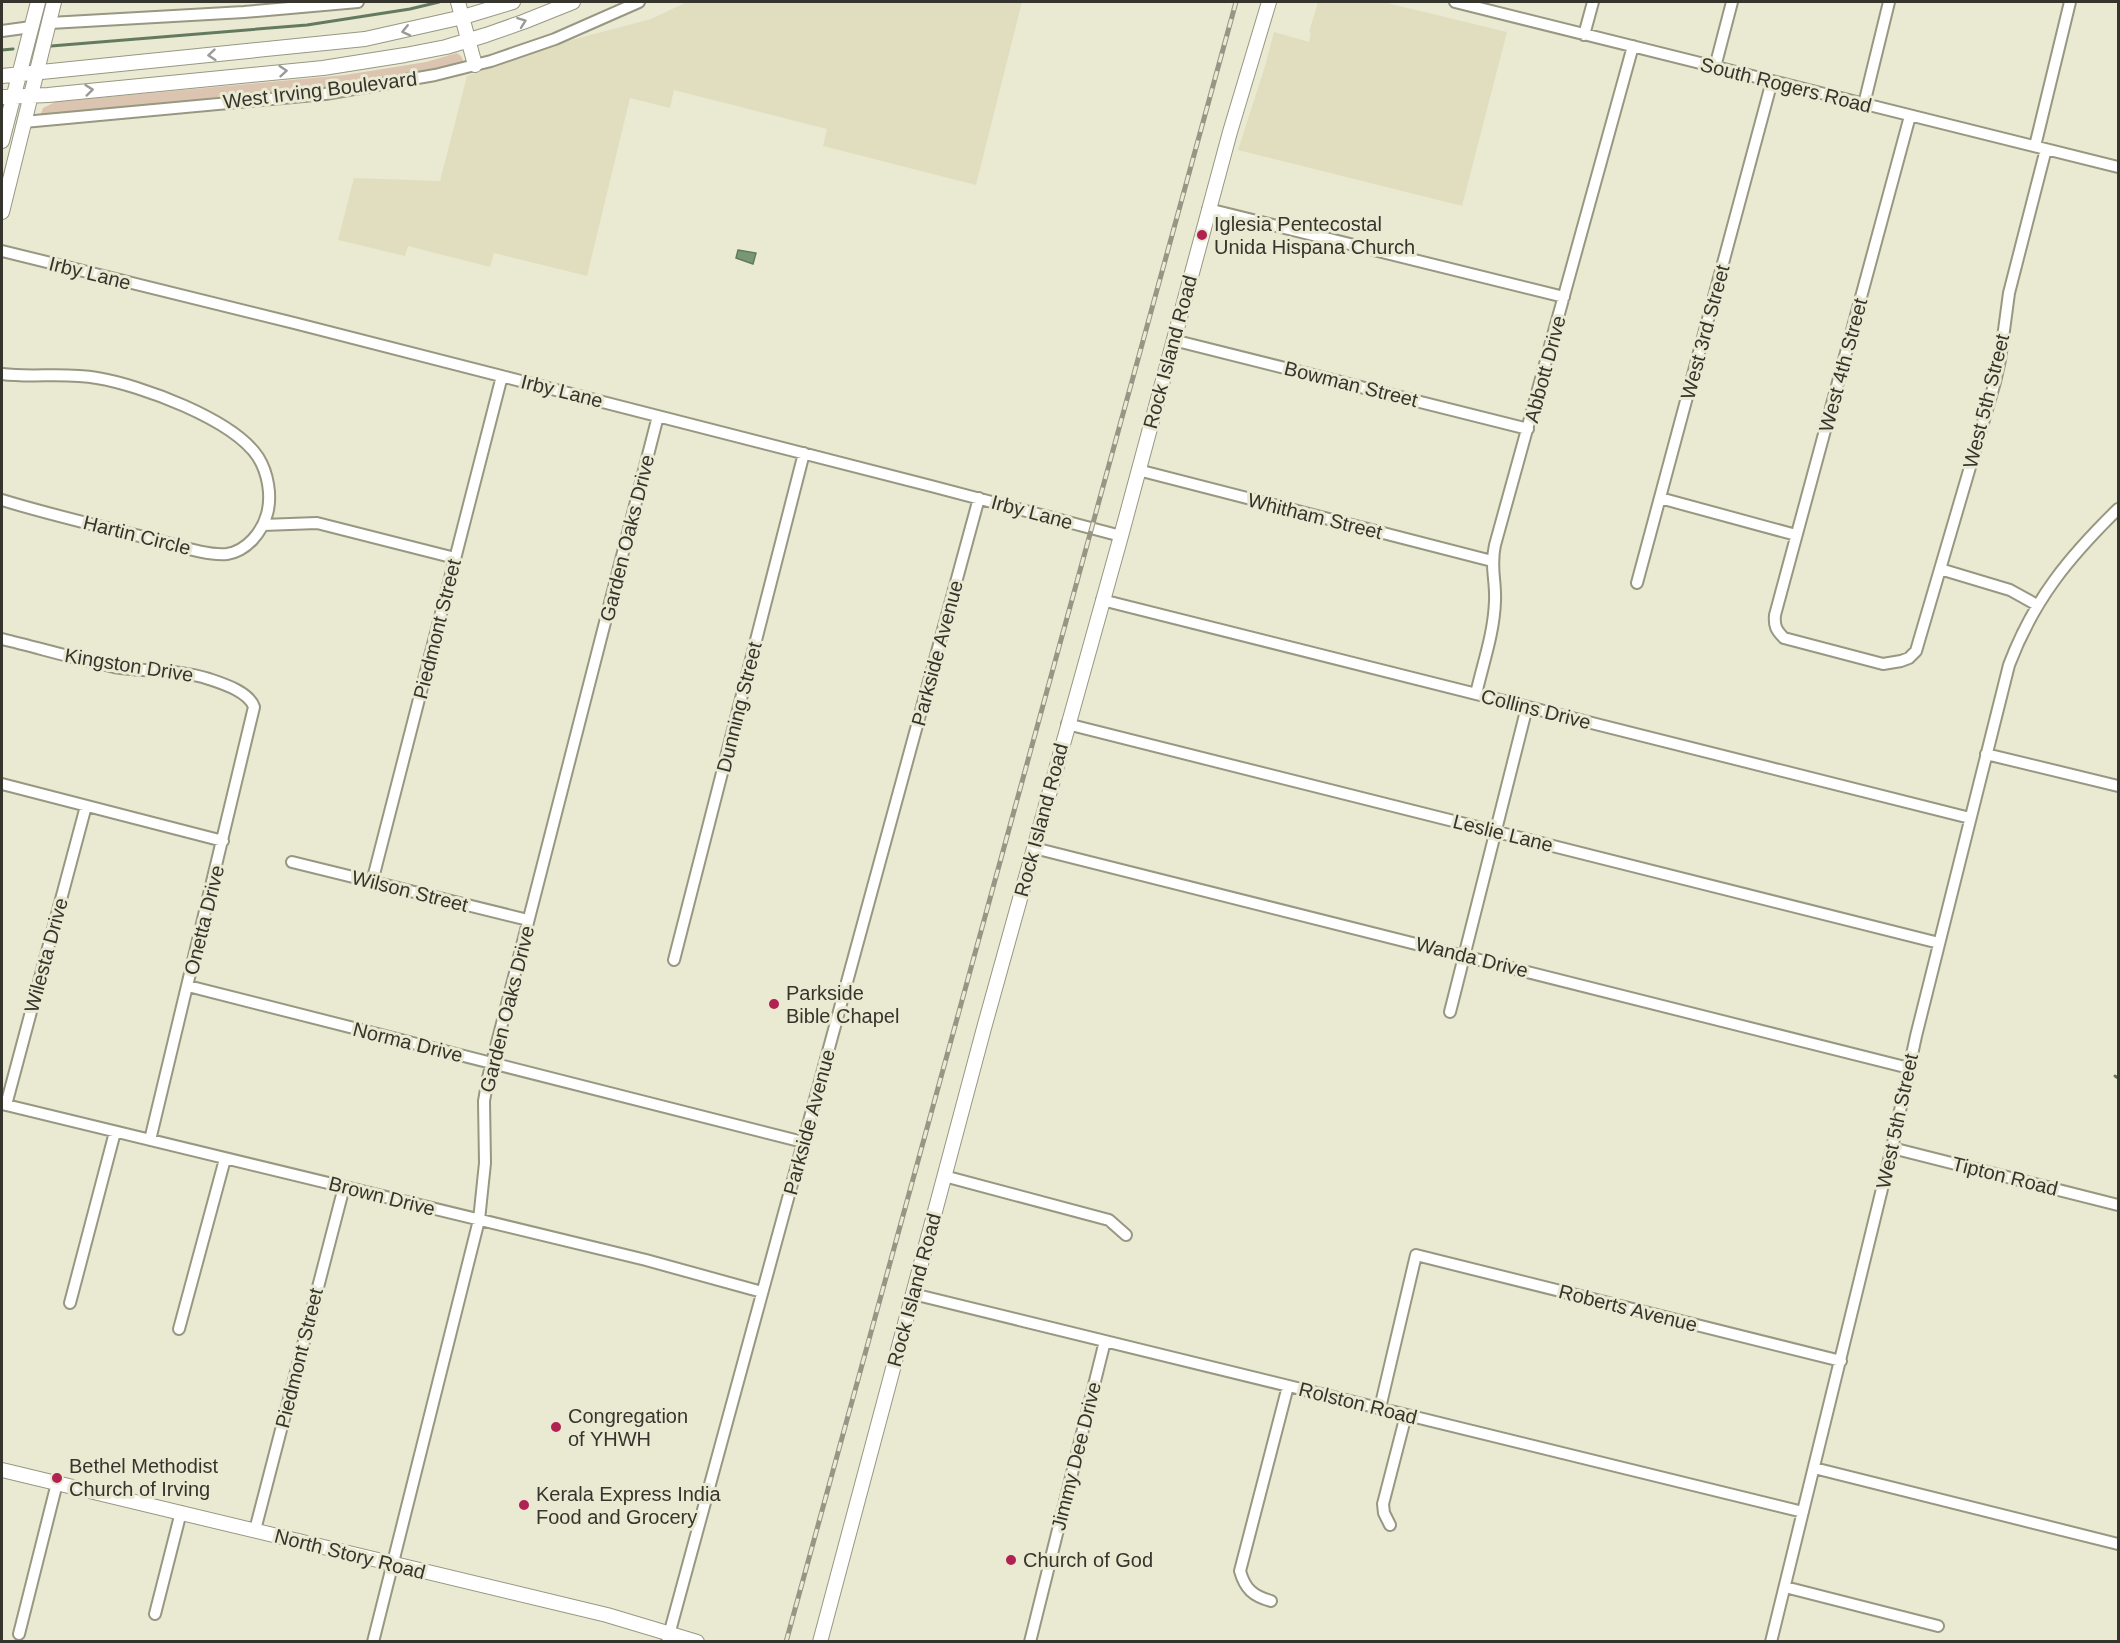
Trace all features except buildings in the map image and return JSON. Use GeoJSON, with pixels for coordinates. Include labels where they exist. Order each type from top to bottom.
{"type":"FeatureCollection","features":[{"type":"Feature","properties":{"kind":"main road"},"geometry":{"type":"LineString","coordinates":[[2,133],[7,97],[19,74],[38,2]]}},
{"type":"Feature","properties":{"kind":"main road"},"geometry":{"type":"LineString","coordinates":[[2,212],[54,2]]}},
{"type":"Feature","properties":{"kind":"main road"},"geometry":{"type":"LineString","coordinates":[[458,2],[475,65]]}},
{"type":"Feature","properties":{"kind":"main road"},"geometry":{"type":"LineString","coordinates":[[2,76],[337,43],[396,33],[513,2]]}},
{"type":"Feature","properties":{"kind":"main road","name":"West Irving Boulevard"},"geometry":{"type":"LineString","coordinates":[[7,97],[323,68],[405,55],[469,40],[573,2]]}},
{"type":"Feature","properties":{"kind":"main road","name":"Rock Island Road"},"geometry":{"type":"LineString","coordinates":[[820,1641],[944,1176],[1208,209],[1269,2]]}},
{"type":"Feature","properties":{"kind":"main road","name":"North Story Road"},"geometry":{"type":"LineString","coordinates":[[2,1470],[607,1615],[668,1637],[698,1641]]}},
{"type":"Feature","properties":{"kind":"street"},"geometry":{"type":"LineString","coordinates":[[50,23],[244,12],[358,2]]}},
{"type":"Feature","properties":{"kind":"street","name":"West Irving Boulevard"},"geometry":{"type":"LineString","coordinates":[[24,122],[336,93],[435,75],[475,65],[555,39],[639,2]]}},
{"type":"Feature","properties":{"kind":"street","name":"South Rogers Road"},"geometry":{"type":"LineString","coordinates":[[1455,2],[2118,166]]}},
{"type":"Feature","properties":{"kind":"street"},"geometry":{"type":"LineString","coordinates":[[1584,35],[1593,2]]}},
{"type":"Feature","properties":{"kind":"street"},"geometry":{"type":"LineString","coordinates":[[1715,67],[1732,2]]}},
{"type":"Feature","properties":{"kind":"street"},"geometry":{"type":"LineString","coordinates":[[1864,104],[1889,2]]}},
{"type":"Feature","properties":{"kind":"street","name":"West 5th Street"},"geometry":{"type":"LineString","coordinates":[[1916,651],[1995,382],[2009,293],[2070,2]]}},
{"type":"Feature","properties":{"kind":"street"},"geometry":{"type":"LineString","coordinates":[[2,31],[31,27]]}},
{"type":"Feature","properties":{"kind":"street","name":"Abbott Drive"},"geometry":{"type":"LineString","coordinates":[[1476,694],[1492,630],[1496,599],[1492,561],[1495,544],[1633,46]]}},
{"type":"Feature","properties":{"kind":"street","name":"West 3rd Street"},"geometry":{"type":"LineString","coordinates":[[1637,583],[1772,81]]}},
{"type":"Feature","properties":{"kind":"street","name":"West 4th Street"},"geometry":{"type":"LineString","coordinates":[[1910,116],[1774,625],[1784,638],[1883,664],[1909,658],[1916,651]]}},
{"type":"Feature","properties":{"kind":"street"},"geometry":{"type":"LineString","coordinates":[[1208,209],[1564,297]]}},
{"type":"Feature","properties":{"kind":"street","name":"Irby Lane"},"geometry":{"type":"LineString","coordinates":[[2,251],[502,376],[1120,536]]}},
{"type":"Feature","properties":{"kind":"street","name":"Bowman Street"},"geometry":{"type":"LineString","coordinates":[[1173,340],[1528,429]]}},
{"type":"Feature","properties":{"kind":"street"},"geometry":{"type":"LineString","coordinates":[[2,374],[62,374],[98,378],[145,390],[214,422],[239,438],[257,456],[262,465],[269,498],[269,509],[263,525],[317,523],[455,558]]}},
{"type":"Feature","properties":{"kind":"street","name":"Piedmont Street"},"geometry":{"type":"LineString","coordinates":[[372,882],[502,376]]}},
{"type":"Feature","properties":{"kind":"street","name":"Garden Oaks Drive"},"geometry":{"type":"LineString","coordinates":[[373,1641],[479,1220],[485,1163],[484,1101],[491,1063],[658,416]]}},
{"type":"Feature","properties":{"kind":"street","name":"Dunning Street"},"geometry":{"type":"LineString","coordinates":[[674,960],[804,453]]}},
{"type":"Feature","properties":{"kind":"street","name":"Whitham Street"},"geometry":{"type":"LineString","coordinates":[[1138,470],[1492,561]]}},
{"type":"Feature","properties":{"kind":"street","name":"Parkside Avenue"},"geometry":{"type":"LineString","coordinates":[[668,1637],[979,498]]}},
{"type":"Feature","properties":{"kind":"street"},"geometry":{"type":"LineString","coordinates":[[1660,498],[1797,535]]}},
{"type":"Feature","properties":{"kind":"street","name":"Hartin Circle"},"geometry":{"type":"LineString","coordinates":[[2,500],[36,511],[196,550],[227,554],[240,550],[255,538],[263,525]]}},
{"type":"Feature","properties":{"kind":"street","name":"West 5th Street"},"geometry":{"type":"LineString","coordinates":[[1772,1641],[1892,1148],[1939,943],[2009,665],[2024,628],[2059,572],[2118,509]]}},
{"type":"Feature","properties":{"kind":"street"},"geometry":{"type":"LineString","coordinates":[[1940,569],[2010,590],[2037,605]]}},
{"type":"Feature","properties":{"kind":"street","name":"Collins Drive"},"geometry":{"type":"LineString","coordinates":[[1102,600],[1970,818]]}},
{"type":"Feature","properties":{"kind":"street","name":"Kingston Drive"},"geometry":{"type":"LineString","coordinates":[[2,639],[113,666],[193,675],[212,680],[247,696],[252,701]]}},
{"type":"Feature","properties":{"kind":"street","name":"Onetta Drive"},"geometry":{"type":"LineString","coordinates":[[150,1140],[254,715],[252,701]]}},
{"type":"Feature","properties":{"kind":"street"},"geometry":{"type":"LineString","coordinates":[[1450,1012],[1527,707]]}},
{"type":"Feature","properties":{"kind":"street","name":"Leslie Lane"},"geometry":{"type":"LineString","coordinates":[[1067,724],[1939,943]]}},
{"type":"Feature","properties":{"kind":"street"},"geometry":{"type":"LineString","coordinates":[[1986,754],[2118,786]]}},
{"type":"Feature","properties":{"kind":"street"},"geometry":{"type":"LineString","coordinates":[[2,784],[223,841]]}},
{"type":"Feature","properties":{"kind":"street","name":"Wilesta Drive"},"geometry":{"type":"LineString","coordinates":[[4,1104],[86,806]]}},
{"type":"Feature","properties":{"kind":"street","name":"Wanda Drive"},"geometry":{"type":"LineString","coordinates":[[1034,848],[1909,1068]]}},
{"type":"Feature","properties":{"kind":"street","name":"Wilson Street"},"geometry":{"type":"LineString","coordinates":[[292,862],[528,920]]}},
{"type":"Feature","properties":{"kind":"street","name":"Norma Drive"},"geometry":{"type":"LineString","coordinates":[[188,986],[803,1142]]}},
{"type":"Feature","properties":{"kind":"street","name":"Brown Drive"},"geometry":{"type":"LineString","coordinates":[[4,1104],[674,1267],[762,1292]]}},
{"type":"Feature","properties":{"kind":"street"},"geometry":{"type":"LineString","coordinates":[[70,1303],[115,1132]]}},
{"type":"Feature","properties":{"kind":"street","name":"Tipton Road"},"geometry":{"type":"LineString","coordinates":[[1892,1148],[2118,1205]]}},
{"type":"Feature","properties":{"kind":"street"},"geometry":{"type":"LineString","coordinates":[[179,1329],[225,1159]]}},
{"type":"Feature","properties":{"kind":"street"},"geometry":{"type":"LineString","coordinates":[[944,1176],[1109,1220],[1126,1235]]}},
{"type":"Feature","properties":{"kind":"street","name":"Piedmont Street"},"geometry":{"type":"LineString","coordinates":[[255,1530],[344,1187]]}},
{"type":"Feature","properties":{"kind":"street","name":"Roberts Avenue"},"geometry":{"type":"LineString","coordinates":[[1380,1408],[1416,1255],[1840,1361]]}},
{"type":"Feature","properties":{"kind":"street","name":"Rolston Road"},"geometry":{"type":"LineString","coordinates":[[913,1294],[1803,1512]]}},
{"type":"Feature","properties":{"kind":"street","name":"Jimmy Dee Drive"},"geometry":{"type":"LineString","coordinates":[[1030,1641],[1105,1341]]}},
{"type":"Feature","properties":{"kind":"street"},"geometry":{"type":"LineString","coordinates":[[1271,1601],[1257,1597],[1247,1588],[1240,1571],[1288,1386]]}},
{"type":"Feature","properties":{"kind":"street"},"geometry":{"type":"LineString","coordinates":[[1390,1525],[1384,1513],[1383,1504],[1406,1415]]}},
{"type":"Feature","properties":{"kind":"street"},"geometry":{"type":"LineString","coordinates":[[1814,1468],[2118,1544]]}},
{"type":"Feature","properties":{"kind":"street"},"geometry":{"type":"LineString","coordinates":[[19,1634],[57,1483]]}},
{"type":"Feature","properties":{"kind":"street"},"geometry":{"type":"LineString","coordinates":[[155,1614],[181,1512]]}},
{"type":"Feature","properties":{"kind":"street"},"geometry":{"type":"LineString","coordinates":[[1785,1587],[1938,1626]]}},
{"type":"Feature","properties":{"kind":"shaded area"},"geometry":{"type":"Polygon","coordinates":[[[687,2],[1022,2],[976,185],[823,146],[827,129],[674,90],[670,108],[630,98],[587,276],[494,253],[490,267],[408,246],[405,256],[338,240],[354,178],[440,181],[467,76],[564,42],[651,19],[687,2]]]}},
{"type":"Feature","properties":{"kind":"shaded area"},"geometry":{"type":"Polygon","coordinates":[[[1318,2],[1383,2],[1507,32],[1462,206],[1238,150],[1274,32],[1309,42],[1311,33],[1309,32],[1318,2]]]}},
{"type":"Feature","properties":{"kind":"shaded area"},"geometry":{"type":"Polygon","coordinates":[[[457,53],[463,60],[461,64],[357,83],[252,97],[40,116],[43,108],[55,102],[345,75],[426,62],[457,53]]]}},
{"type":"Feature","properties":{"kind":"shaded area"},"geometry":{"type":"Polygon","coordinates":[[[738,250],[756,253],[753,264],[736,258],[738,250]]]}},
{"type":"Feature","properties":{"kind":"waterway"},"geometry":{"type":"LineString","coordinates":[[51,46],[307,25],[410,9],[439,2]]}},
{"type":"Feature","properties":{"kind":"waterway"},"geometry":{"type":"LineString","coordinates":[[2,50],[13,49]]}},
{"type":"Feature","properties":{"kind":"railway"},"geometry":{"type":"LineString","coordinates":[[786,1642],[1236,2]]}},
{"type":"Feature","properties":{"kind":"place","name":"Iglesia Pentecostal Unida Hispana Church"},"geometry":{"type":"Point","coordinates":[1202,235]}},
{"type":"Feature","properties":{"kind":"place","name":"Parkside Bible Chapel"},"geometry":{"type":"Point","coordinates":[774,1004]}},
{"type":"Feature","properties":{"kind":"place","name":"Congregation of YHWH"},"geometry":{"type":"Point","coordinates":[556,1427]}},
{"type":"Feature","properties":{"kind":"place","name":"Bethel Methodist Church of Irving"},"geometry":{"type":"Point","coordinates":[57,1478]}},
{"type":"Feature","properties":{"kind":"place","name":"Kerala Express India Food and Grocery"},"geometry":{"type":"Point","coordinates":[524,1505]}},
{"type":"Feature","properties":{"kind":"place","name":"Church of God"},"geometry":{"type":"Point","coordinates":[1011,1560]}}]}
